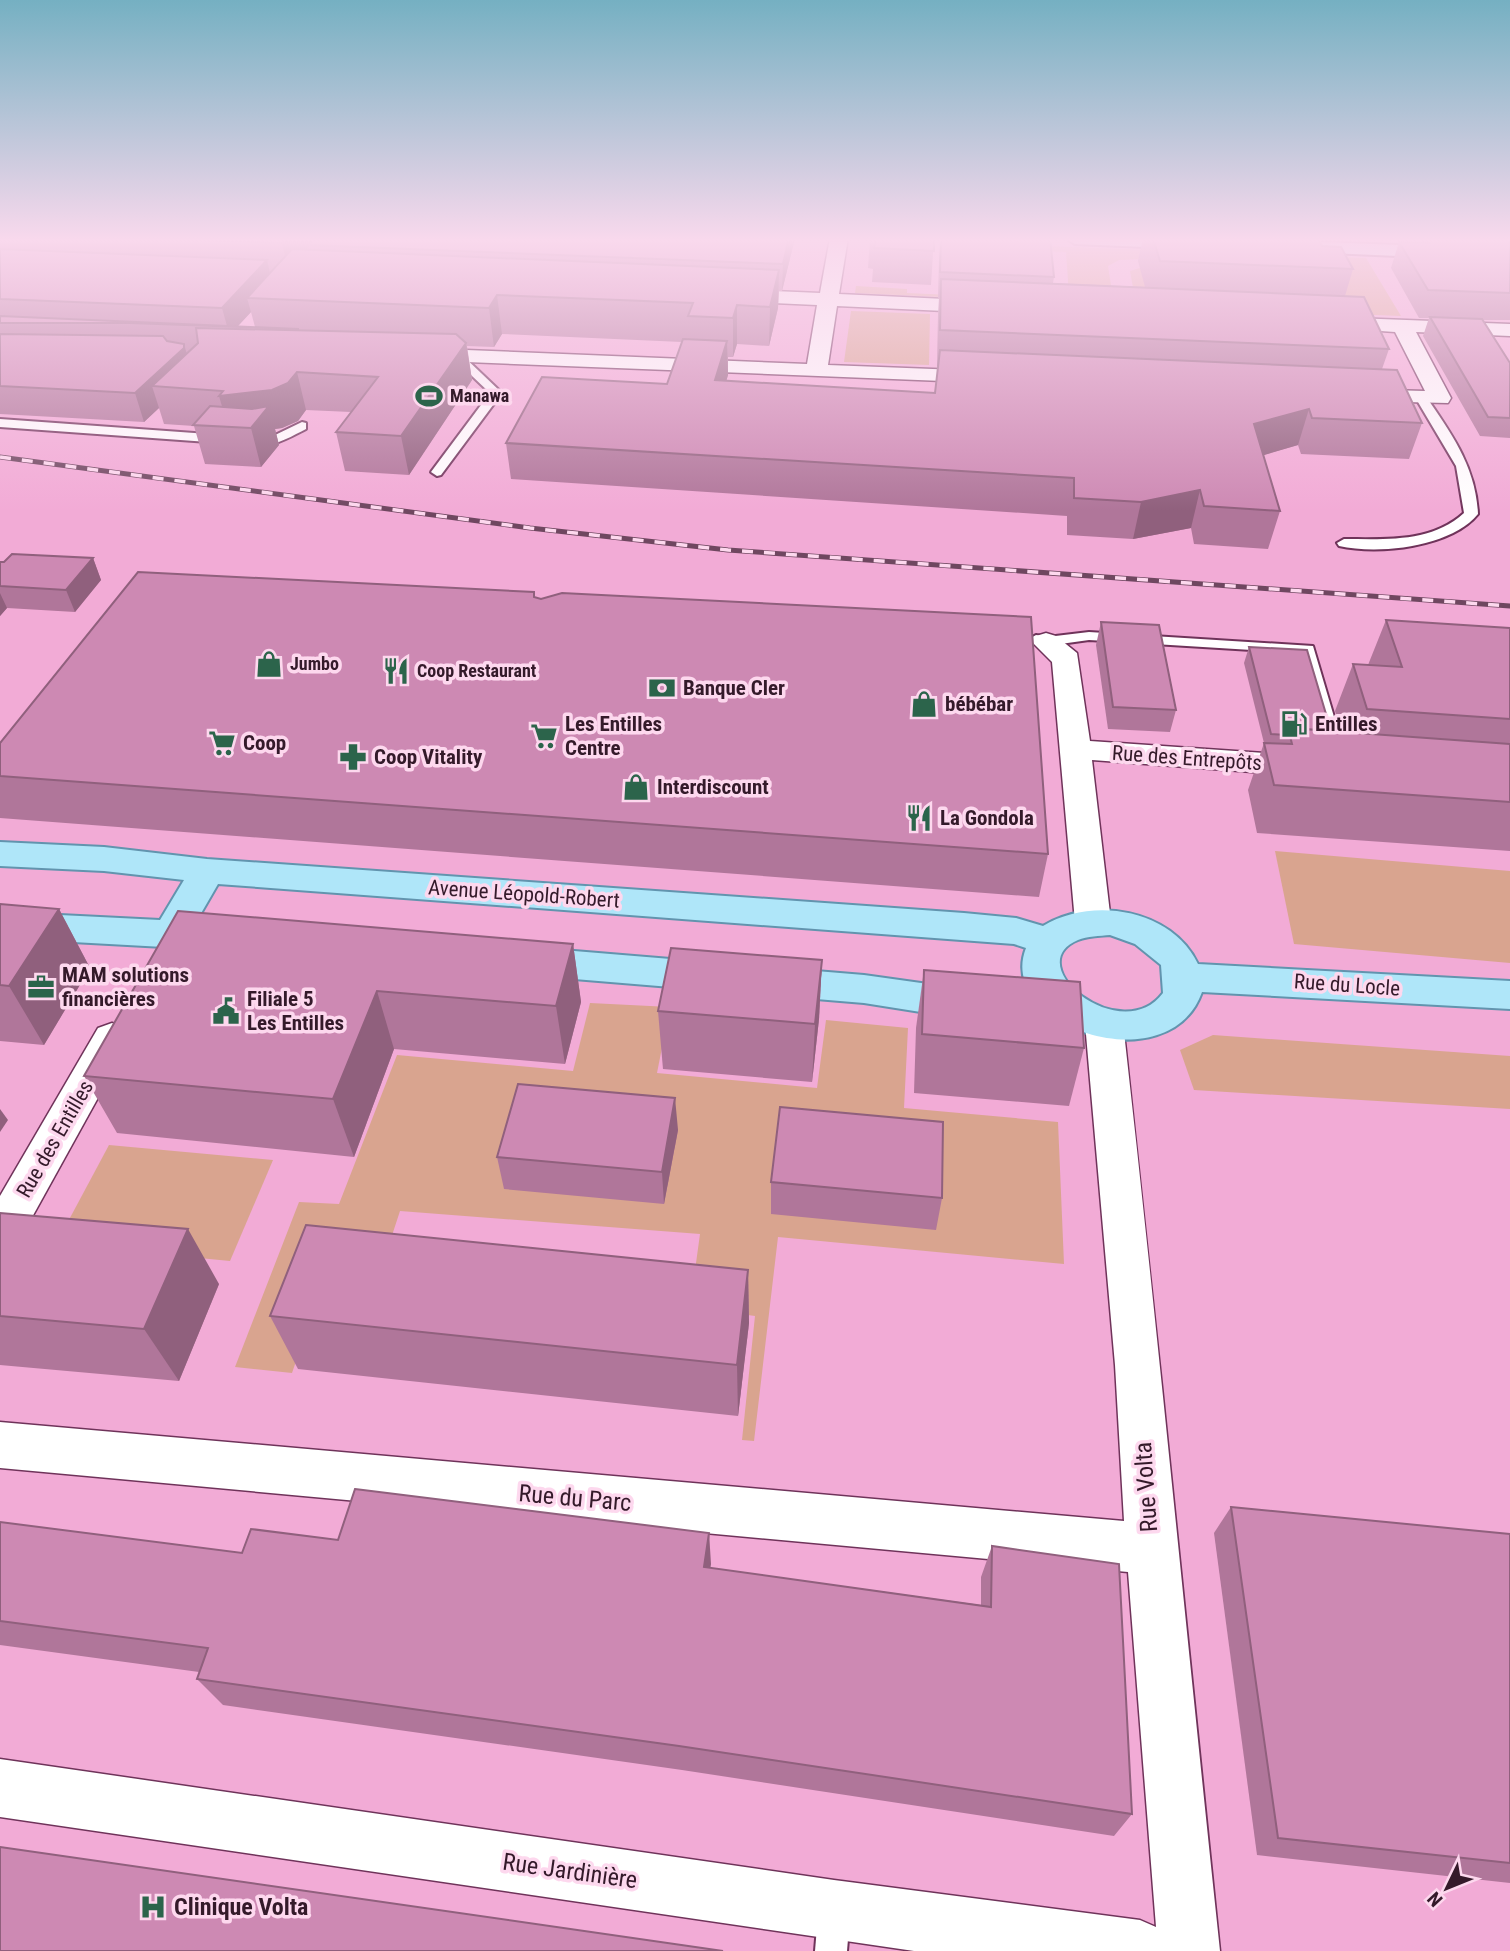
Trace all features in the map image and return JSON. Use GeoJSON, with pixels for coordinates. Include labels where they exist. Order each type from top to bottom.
{"type":"FeatureCollection","features":[{"type":"Feature","properties":{"kind":"main road","name":"Avenue Léopold-Robert"},"geometry":{"type":"LineString","coordinates":[[0,854],[104,859],[207,871],[964,926],[1016,931],[1047,942]]}},
{"type":"Feature","properties":{"kind":"main road"},"geometry":{"type":"LineString","coordinates":[[172,933],[207,871]]}},
{"type":"Feature","properties":{"kind":"main road"},"geometry":{"type":"LineString","coordinates":[[488,958],[864,989],[1049,1013],[1122,1026],[1156,1020],[1178,1002],[1184,977],[1179,964],[1159,941],[1127,926],[1093,922],[1066,928],[1047,942],[1039,967],[1049,1013]]}},
{"type":"Feature","properties":{"kind":"main road"},"geometry":{"type":"LineString","coordinates":[[0,925],[59,930],[172,933],[254,940]]}},
{"type":"Feature","properties":{"kind":"main road","name":"Rue du Locle"},"geometry":{"type":"LineString","coordinates":[[1184,977],[1510,995]]}},
{"type":"Feature","properties":{"kind":"street"},"geometry":{"type":"LineString","coordinates":[[817,371],[823,329]]}},
{"type":"Feature","properties":{"kind":"street"},"geometry":{"type":"LineString","coordinates":[[1342,394],[1431,397],[1403,329]]}},
{"type":"Feature","properties":{"kind":"street"},"geometry":{"type":"LineString","coordinates":[[1484,329],[1510,330]]}},
{"type":"Feature","properties":{"kind":"street"},"geometry":{"type":"LineString","coordinates":[[396,353],[459,360],[1010,379]]}},
{"type":"Feature","properties":{"kind":"street"},"geometry":{"type":"LineString","coordinates":[[1034,639],[1063,653],[1066,662],[1093,922]]}},
{"type":"Feature","properties":{"kind":"street","name":"Rue des Entrepôts"},"geometry":{"type":"LineString","coordinates":[[1074,749],[1354,770]]}},
{"type":"Feature","properties":{"kind":"street"},"geometry":{"type":"LineString","coordinates":[[152,968],[172,933]]}},
{"type":"Feature","properties":{"kind":"street","name":"Rue des Entilles"},"geometry":{"type":"LineString","coordinates":[[0,1235],[133,1002]]}},
{"type":"Feature","properties":{"kind":"street","name":"Rue Volta"},"geometry":{"type":"LineString","coordinates":[[1049,1013],[1138,1366],[1151,1549],[1189,1951]]}},
{"type":"Feature","properties":{"kind":"street","name":"Rue du Parc"},"geometry":{"type":"LineString","coordinates":[[0,1445],[1151,1549]]}},
{"type":"Feature","properties":{"kind":"street","name":"Rue Jardinière"},"geometry":{"type":"LineString","coordinates":[[0,1787],[833,1931],[1140,1951]]}},
{"type":"Feature","properties":{"kind":"lane"},"geometry":{"type":"LineString","coordinates":[[415,366],[459,360],[488,383],[496,393],[437,472]]}},
{"type":"Feature","properties":{"kind":"lane"},"geometry":{"type":"LineString","coordinates":[[1344,543],[1436,536],[1452,531],[1471,514],[1471,485],[1464,462],[1431,397]]}},
{"type":"Feature","properties":{"kind":"lane"},"geometry":{"type":"LineString","coordinates":[[0,423],[148,429],[262,441],[286,437],[302,426]]}},
{"type":"Feature","properties":{"kind":"lane"},"geometry":{"type":"LineString","coordinates":[[1034,639],[1089,636],[1308,649],[1354,770]]}},
{"type":"Feature","properties":{"kind":"shaded area"},"geometry":{"type":"Polygon","coordinates":[[[849,329],[930,329],[929,365],[844,362],[849,329]]]}},
{"type":"Feature","properties":{"kind":"shaded area"},"geometry":{"type":"Polygon","coordinates":[[[1275,851],[1510,871],[1510,963],[1294,944],[1275,851]]]}},
{"type":"Feature","properties":{"kind":"shaded area"},"geometry":{"type":"Polygon","coordinates":[[[590,1003],[670,1007],[657,1073],[817,1088],[826,1020],[908,1028],[904,1108],[1058,1122],[1064,1264],[778,1237],[754,1441],[742,1440],[755,1316],[690,1307],[700,1234],[400,1211],[378,1278],[325,1276],[292,1373],[235,1367],[299,1202],[339,1204],[397,1055],[573,1071],[590,1003]]]}},
{"type":"Feature","properties":{"kind":"shaded area"},"geometry":{"type":"Polygon","coordinates":[[[1213,1035],[1510,1056],[1510,1109],[1194,1090],[1180,1050],[1213,1035]]]}},
{"type":"Feature","properties":{"kind":"shaded area"},"geometry":{"type":"Polygon","coordinates":[[[109,1145],[273,1160],[230,1261],[56,1244],[109,1145]]]}},
{"type":"Feature","properties":{"kind":"building"},"geometry":{"type":"Polygon","coordinates":[[[196,329],[456,334],[466,343],[401,436],[336,432],[378,377],[297,372],[288,383],[272,390],[219,396],[223,391],[152,386],[198,343],[196,329]]]}},
{"type":"Feature","properties":{"kind":"building"},"geometry":{"type":"Polygon","coordinates":[[[1379,329],[1389,349],[940,330],[1379,329]]]}},
{"type":"Feature","properties":{"kind":"building"},"geometry":{"type":"Polygon","coordinates":[[[1437,329],[1488,329],[1510,363],[1510,418],[1488,417],[1437,329]]]}},
{"type":"Feature","properties":{"kind":"building"},"geometry":{"type":"Polygon","coordinates":[[[0,334],[163,336],[167,341],[184,344],[184,348],[135,393],[0,386],[0,334]]]}},
{"type":"Feature","properties":{"kind":"building"},"geometry":{"type":"Polygon","coordinates":[[[683,339],[727,341],[715,380],[935,393],[940,350],[1397,370],[1422,423],[1312,418],[1309,409],[1254,424],[1280,511],[1204,506],[1200,490],[1141,502],[1074,498],[1074,478],[506,443],[542,377],[667,384],[683,339]]]}},
{"type":"Feature","properties":{"kind":"building"},"geometry":{"type":"Polygon","coordinates":[[[210,406],[252,409],[269,406],[251,428],[193,425],[210,406]]]}},
{"type":"Feature","properties":{"kind":"building"},"geometry":{"type":"Polygon","coordinates":[[[12,554],[93,558],[66,590],[0,586],[0,562],[4,562],[12,554]]]}},
{"type":"Feature","properties":{"kind":"building","name":"Les Entilles Centre"},"geometry":{"type":"Polygon","coordinates":[[[138,572],[534,592],[534,597],[541,599],[562,593],[1031,617],[1048,854],[0,776],[0,743],[138,572]]]}},
{"type":"Feature","properties":{"kind":"building"},"geometry":{"type":"Polygon","coordinates":[[[1386,620],[1510,628],[1510,719],[1367,709],[1353,664],[1402,667],[1386,620]]]}},
{"type":"Feature","properties":{"kind":"building"},"geometry":{"type":"Polygon","coordinates":[[[1101,622],[1159,625],[1176,710],[1113,707],[1101,622]]]}},
{"type":"Feature","properties":{"kind":"building"},"geometry":{"type":"Polygon","coordinates":[[[1249,647],[1307,650],[1331,731],[1288,728],[1286,735],[1271,734],[1249,647]]]}},
{"type":"Feature","properties":{"kind":"building"},"geometry":{"type":"Polygon","coordinates":[[[1288,728],[1510,744],[1510,802],[1274,785],[1264,743],[1292,744],[1288,728]]]}},
{"type":"Feature","properties":{"kind":"building"},"geometry":{"type":"Polygon","coordinates":[[[0,904],[59,909],[9,986],[0,985],[0,904]]]}},
{"type":"Feature","properties":{"kind":"building"},"geometry":{"type":"Polygon","coordinates":[[[178,911],[573,944],[556,1006],[377,991],[333,1099],[84,1076],[178,911]]]}},
{"type":"Feature","properties":{"kind":"building"},"geometry":{"type":"Polygon","coordinates":[[[671,948],[822,960],[815,1024],[658,1011],[671,948]]]}},
{"type":"Feature","properties":{"kind":"building"},"geometry":{"type":"Polygon","coordinates":[[[924,970],[1080,982],[1084,1048],[922,1034],[924,970]]]}},
{"type":"Feature","properties":{"kind":"building"},"geometry":{"type":"Polygon","coordinates":[[[518,1084],[675,1098],[662,1172],[497,1157],[518,1084]]]}},
{"type":"Feature","properties":{"kind":"building"},"geometry":{"type":"Polygon","coordinates":[[[780,1107],[943,1122],[942,1198],[771,1182],[780,1107]]]}},
{"type":"Feature","properties":{"kind":"building"},"geometry":{"type":"Polygon","coordinates":[[[0,1213],[188,1229],[144,1329],[0,1316],[0,1213]]]}},
{"type":"Feature","properties":{"kind":"building"},"geometry":{"type":"Polygon","coordinates":[[[306,1225],[748,1270],[737,1365],[270,1316],[306,1225]]]}},
{"type":"Feature","properties":{"kind":"building"},"geometry":{"type":"Polygon","coordinates":[[[355,1489],[709,1533],[704,1567],[991,1607],[992,1546],[1119,1564],[1132,1814],[679,1746],[197,1679],[208,1648],[0,1621],[0,1522],[242,1553],[251,1529],[338,1540],[355,1489]]]}},
{"type":"Feature","properties":{"kind":"building"},"geometry":{"type":"Polygon","coordinates":[[[1231,1507],[1510,1534],[1510,1863],[1278,1838],[1231,1507]]]}},
{"type":"Feature","properties":{"kind":"building","name":"Clinique Volta"},"geometry":{"type":"Polygon","coordinates":[[[0,1847],[723,1951],[0,1951],[0,1847]]]}},
{"type":"Feature","properties":{"kind":"railway"},"geometry":{"type":"LineString","coordinates":[[0,457],[530,528],[728,550],[1510,606]]}},
{"type":"Feature","properties":{"kind":"place","name":"Manawa"},"geometry":{"type":"Point","coordinates":[429,396]}},
{"type":"Feature","properties":{"kind":"place","name":"Jumbo"},"geometry":{"type":"Point","coordinates":[269,664]}},
{"type":"Feature","properties":{"kind":"place","name":"Coop Restaurant"},"geometry":{"type":"Point","coordinates":[396,671]}},
{"type":"Feature","properties":{"kind":"place","name":"Banque Cler"},"geometry":{"type":"Point","coordinates":[662,688]}},
{"type":"Feature","properties":{"kind":"place","name":"bébébar"},"geometry":{"type":"Point","coordinates":[924,704]}},
{"type":"Feature","properties":{"kind":"place","name":"Entilles"},"geometry":{"type":"Point","coordinates":[1294,724]}},
{"type":"Feature","properties":{"kind":"place","name":"Les Entilles Centre"},"geometry":{"type":"Point","coordinates":[544,736]}},
{"type":"Feature","properties":{"kind":"place","name":"Coop"},"geometry":{"type":"Point","coordinates":[222,743]}},
{"type":"Feature","properties":{"kind":"place","name":"Coop Vitality"},"geometry":{"type":"Point","coordinates":[353,757]}},
{"type":"Feature","properties":{"kind":"place","name":"Interdiscount"},"geometry":{"type":"Point","coordinates":[636,787]}},
{"type":"Feature","properties":{"kind":"place","name":"La Gondola"},"geometry":{"type":"Point","coordinates":[919,818]}},
{"type":"Feature","properties":{"kind":"place","name":"MAM solutions financières"},"geometry":{"type":"Point","coordinates":[41,987]}},
{"type":"Feature","properties":{"kind":"place","name":"Filiale 5 Les Entilles"},"geometry":{"type":"Point","coordinates":[226,1011]}},
{"type":"Feature","properties":{"kind":"place","name":"Clinique Volta"},"geometry":{"type":"Point","coordinates":[153,1907]}}]}
